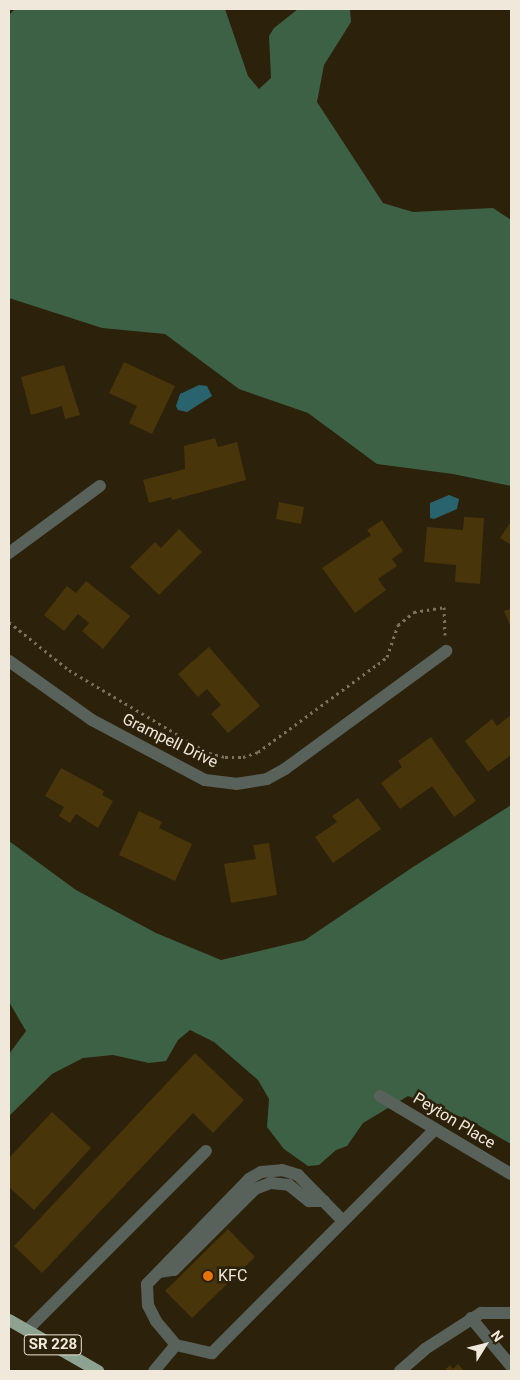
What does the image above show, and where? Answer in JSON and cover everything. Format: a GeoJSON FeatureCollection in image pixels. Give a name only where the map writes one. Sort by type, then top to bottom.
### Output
{"type":"FeatureCollection","features":[{"type":"Feature","properties":{"kind":"main road","name":"SR 228"},"geometry":{"type":"LineString","coordinates":[[9,1320],[98,1371]]}},
{"type":"Feature","properties":{"kind":"street"},"geometry":{"type":"LineString","coordinates":[[9,554],[100,486]]}},
{"type":"Feature","properties":{"kind":"street","name":"Grampell Drive"},"geometry":{"type":"LineString","coordinates":[[9,661],[92,720],[205,780],[236,784],[267,779],[285,770],[446,651]]}},
{"type":"Feature","properties":{"kind":"street","name":"Peyton Place"},"geometry":{"type":"LineString","coordinates":[[380,1096],[511,1174]]}},
{"type":"Feature","properties":{"kind":"street"},"geometry":{"type":"LineString","coordinates":[[343,1221],[298,1175],[282,1170],[261,1172],[248,1178],[147,1284],[148,1305],[156,1321],[176,1345],[212,1354],[435,1129]]}},
{"type":"Feature","properties":{"kind":"street"},"geometry":{"type":"LineString","coordinates":[[27,1330],[206,1151]]}},
{"type":"Feature","properties":{"kind":"street"},"geometry":{"type":"LineString","coordinates":[[400,1371],[425,1348],[476,1315],[511,1313]]}},
{"type":"Feature","properties":{"kind":"street"},"geometry":{"type":"LineString","coordinates":[[476,1315],[511,1366]]}},
{"type":"Feature","properties":{"kind":"street"},"geometry":{"type":"LineString","coordinates":[[154,1371],[176,1345]]}},
{"type":"Feature","properties":{"kind":"path"},"geometry":{"type":"LineString","coordinates":[[9,622],[69,670],[209,753],[225,757],[243,757],[258,752],[378,664],[386,656],[398,625],[414,612],[444,607],[446,651]]}},
{"type":"Feature","properties":{"kind":"green space"},"geometry":{"type":"Polygon","coordinates":[[[15,9],[225,9],[248,76],[259,89],[271,78],[269,36],[274,28],[298,9],[350,9],[351,22],[324,65],[317,102],[383,203],[413,212],[493,208],[511,220],[511,486],[453,474],[377,464],[308,413],[239,389],[165,334],[102,328],[9,298],[9,15],[15,9]]]}},
{"type":"Feature","properties":{"kind":"green space"},"geometry":{"type":"Polygon","coordinates":[[[511,805],[511,1144],[471,1121],[408,1096],[363,1123],[347,1146],[336,1150],[319,1165],[308,1166],[284,1149],[267,1127],[269,1099],[258,1080],[214,1042],[190,1030],[178,1040],[166,1061],[149,1063],[113,1055],[83,1058],[52,1074],[9,1116],[9,1054],[26,1031],[9,1002],[9,841],[76,890],[156,933],[221,960],[305,940],[413,867],[511,805]]]}},
{"type":"Feature","properties":{"kind":"water"},"geometry":{"type":"Polygon","coordinates":[[[199,385],[207,386],[212,396],[187,412],[178,410],[176,406],[180,394],[199,385]]]}},
{"type":"Feature","properties":{"kind":"water"},"geometry":{"type":"Polygon","coordinates":[[[449,495],[459,499],[457,509],[434,519],[430,518],[430,503],[449,495]]]}},
{"type":"Feature","properties":{"kind":"building"},"geometry":{"type":"Polygon","coordinates":[[[124,362],[175,386],[152,434],[129,423],[137,406],[109,393],[124,362]]]}},
{"type":"Feature","properties":{"kind":"building"},"geometry":{"type":"Polygon","coordinates":[[[64,365],[80,415],[65,419],[62,406],[31,415],[21,377],[64,365]]]}},
{"type":"Feature","properties":{"kind":"building"},"geometry":{"type":"Polygon","coordinates":[[[215,438],[218,447],[237,442],[246,480],[172,500],[171,497],[149,503],[143,480],[185,469],[184,446],[215,438]]]}},
{"type":"Feature","properties":{"kind":"building"},"geometry":{"type":"Polygon","coordinates":[[[279,502],[304,507],[301,524],[276,519],[279,502]]]}},
{"type":"Feature","properties":{"kind":"building"},"geometry":{"type":"Polygon","coordinates":[[[464,517],[484,518],[480,584],[455,582],[456,565],[424,562],[427,527],[463,530],[464,517]]]}},
{"type":"Feature","properties":{"kind":"building"},"geometry":{"type":"Polygon","coordinates":[[[382,520],[403,551],[392,559],[397,566],[378,579],[386,590],[355,613],[322,568],[371,535],[367,530],[382,520]]]}},
{"type":"Feature","properties":{"kind":"building"},"geometry":{"type":"Polygon","coordinates":[[[511,521],[511,545],[500,538],[511,521]]]}},
{"type":"Feature","properties":{"kind":"building"},"geometry":{"type":"Polygon","coordinates":[[[179,529],[202,552],[159,595],[130,567],[155,542],[161,548],[179,529]]]}},
{"type":"Feature","properties":{"kind":"building"},"geometry":{"type":"Polygon","coordinates":[[[86,581],[130,616],[103,649],[82,631],[89,623],[78,614],[64,631],[44,615],[67,586],[76,593],[86,581]]]}},
{"type":"Feature","properties":{"kind":"building"},"geometry":{"type":"Polygon","coordinates":[[[511,609],[511,628],[504,611],[511,609]]]}},
{"type":"Feature","properties":{"kind":"building"},"geometry":{"type":"Polygon","coordinates":[[[209,647],[260,706],[228,733],[211,714],[221,705],[207,689],[198,697],[178,674],[209,647]]]}},
{"type":"Feature","properties":{"kind":"building"},"geometry":{"type":"Polygon","coordinates":[[[511,715],[511,755],[488,772],[465,741],[492,719],[497,726],[511,715]]]}},
{"type":"Feature","properties":{"kind":"building"},"geometry":{"type":"Polygon","coordinates":[[[431,737],[476,801],[454,817],[432,786],[400,809],[381,783],[402,767],[398,761],[431,737]]]}},
{"type":"Feature","properties":{"kind":"building"},"geometry":{"type":"Polygon","coordinates":[[[61,768],[104,791],[102,795],[113,801],[98,828],[76,814],[70,823],[59,816],[64,807],[45,796],[61,768]]]}},
{"type":"Feature","properties":{"kind":"building"},"geometry":{"type":"Polygon","coordinates":[[[358,798],[381,829],[333,863],[315,837],[337,822],[332,816],[358,798]]]}},
{"type":"Feature","properties":{"kind":"building"},"geometry":{"type":"Polygon","coordinates":[[[139,811],[162,822],[159,828],[192,844],[175,881],[119,855],[139,811]]]}},
{"type":"Feature","properties":{"kind":"building"},"geometry":{"type":"Polygon","coordinates":[[[269,843],[277,895],[231,903],[224,864],[256,859],[253,845],[269,843]]]}},
{"type":"Feature","properties":{"kind":"building"},"geometry":{"type":"Polygon","coordinates":[[[195,1053],[244,1100],[213,1133],[193,1113],[42,1273],[14,1246],[195,1053]]]}},
{"type":"Feature","properties":{"kind":"building"},"geometry":{"type":"Polygon","coordinates":[[[52,1112],[91,1148],[34,1210],[9,1187],[9,1158],[52,1112]]]}},
{"type":"Feature","properties":{"kind":"building"},"geometry":{"type":"Polygon","coordinates":[[[228,1229],[255,1257],[192,1318],[165,1291],[228,1229]]]}},
{"type":"Feature","properties":{"kind":"building"},"geometry":{"type":"Polygon","coordinates":[[[458,1364],[464,1371],[445,1370],[450,1365],[453,1369],[458,1364]]]}},
{"type":"Feature","properties":{"kind":"place","name":"KFC"},"geometry":{"type":"Point","coordinates":[208,1276]}}]}
